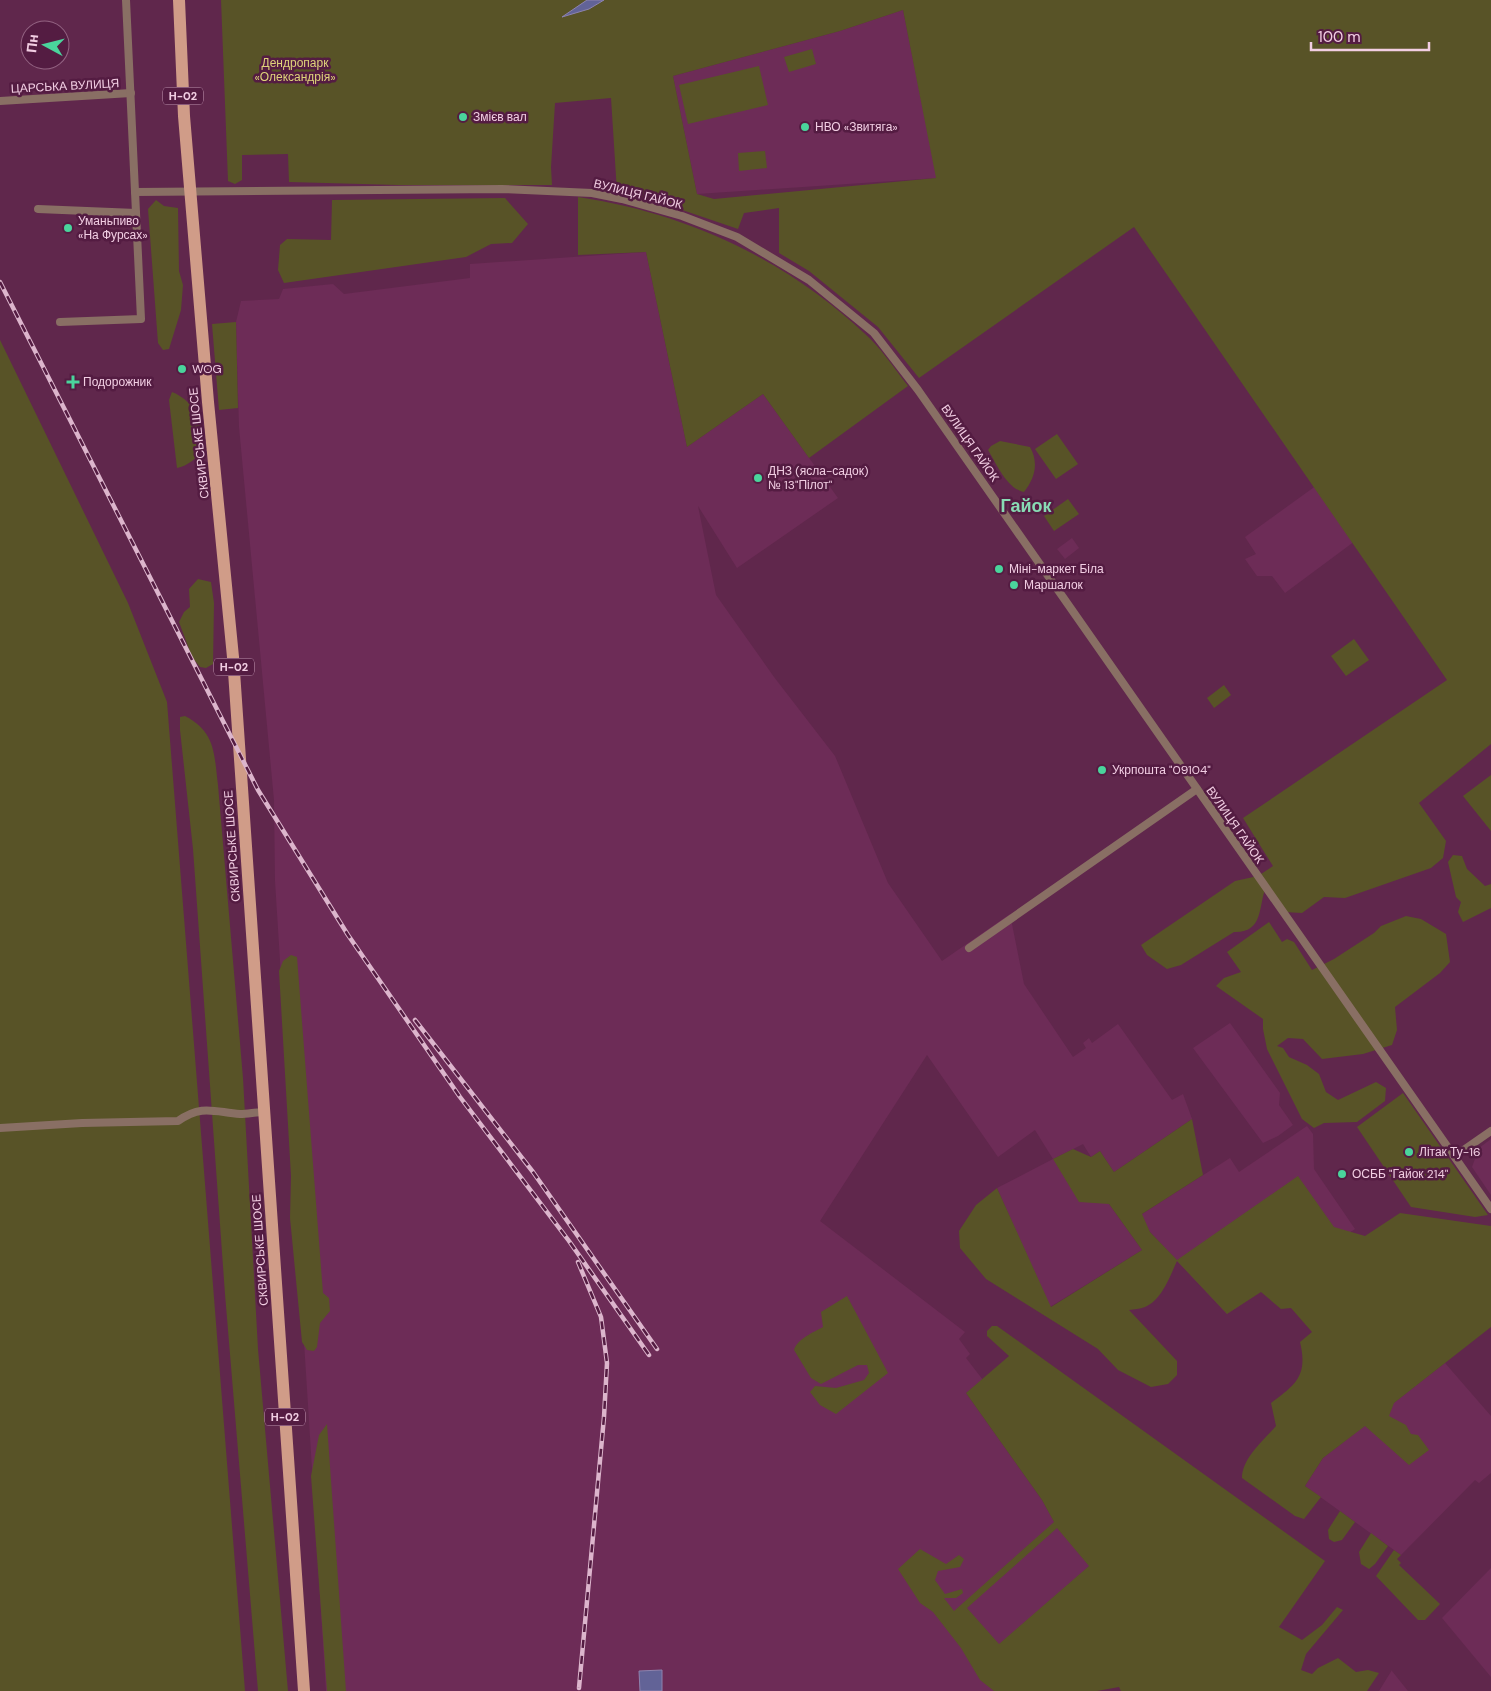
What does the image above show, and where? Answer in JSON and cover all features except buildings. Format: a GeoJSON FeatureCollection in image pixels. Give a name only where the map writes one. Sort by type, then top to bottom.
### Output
{"type":"FeatureCollection","features":[{"type":"Feature","properties":{"kind":"main road","name":"СКВИРСЬКЕ ШОСЕ"},"geometry":{"type":"LineString","coordinates":[[179,0],[184,116],[190,191],[233,657],[304,1691]]}},
{"type":"Feature","properties":{"kind":"street"},"geometry":{"type":"LineString","coordinates":[[60,322],[141,319],[126,0]]}},
{"type":"Feature","properties":{"kind":"street","name":"ЦАРСЬКА ВУЛИЦЯ"},"geometry":{"type":"LineString","coordinates":[[0,101],[131,93]]}},
{"type":"Feature","properties":{"kind":"street","name":"ВУЛИЦЯ ГАЙОК"},"geometry":{"type":"LineString","coordinates":[[135,192],[502,189],[592,193],[654,207],[737,237],[809,280],[874,333],[918,390],[1491,1209]]}},
{"type":"Feature","properties":{"kind":"street"},"geometry":{"type":"LineString","coordinates":[[38,210],[136,213]]}},
{"type":"Feature","properties":{"kind":"street"},"geometry":{"type":"LineString","coordinates":[[969,948],[1197,789]]}},
{"type":"Feature","properties":{"kind":"street"},"geometry":{"type":"LineString","coordinates":[[0,1128],[82,1123],[178,1121],[188,1114],[213,1108],[243,1114],[264,1112]]}},
{"type":"Feature","properties":{"kind":"street"},"geometry":{"type":"LineString","coordinates":[[1454,1156],[1491,1131]]}},
{"type":"Feature","properties":{"kind":"shaded area","name":"НВО «Звитяга»"},"geometry":{"type":"Polygon","coordinates":[[[903,10],[937,178],[697,194],[673,76],[840,31],[903,10]]]}},
{"type":"Feature","properties":{"kind":"shaded area"},"geometry":{"type":"Polygon","coordinates":[[[646,252],[687,447],[763,394],[838,498],[737,568],[698,506],[716,595],[774,677],[835,756],[888,883],[942,961],[1010,914],[1024,984],[1073,1057],[1086,1048],[1083,1043],[1089,1038],[1092,1043],[1118,1024],[1172,1100],[1183,1094],[1192,1119],[1114,1172],[1100,1151],[1091,1157],[1083,1144],[1053,1159],[1035,1130],[998,1157],[927,1055],[820,1221],[965,1332],[959,1339],[970,1354],[966,1358],[983,1380],[966,1393],[1042,1500],[1057,1527],[1090,1566],[1000,1644],[1038,1691],[326,1691],[275,881],[274,800],[239,427],[236,322],[241,301],[279,299],[283,289],[333,284],[344,294],[470,278],[470,264],[646,252]]]}},
{"type":"Feature","properties":{"kind":"shaded area"},"geometry":{"type":"Polygon","coordinates":[[[1342,467],[1355,541],[1285,593],[1272,576],[1257,576],[1245,559],[1256,554],[1245,537],[1342,467]]]}},
{"type":"Feature","properties":{"kind":"shaded area"},"geometry":{"type":"Polygon","coordinates":[[[1072,538],[1079,548],[1065,559],[1057,549],[1072,538]]]}},
{"type":"Feature","properties":{"kind":"shaded area"},"geometry":{"type":"Polygon","coordinates":[[[1230,1023],[1280,1093],[1279,1105],[1293,1125],[1278,1136],[1263,1143],[1193,1048],[1230,1023]]]}},
{"type":"Feature","properties":{"kind":"shaded area"},"geometry":{"type":"Polygon","coordinates":[[[1307,1126],[1313,1134],[1314,1169],[1355,1229],[1227,1314],[1150,1232],[1139,1216],[1230,1158],[1239,1172],[1307,1126]]]}},
{"type":"Feature","properties":{"kind":"shaded area"},"geometry":{"type":"Polygon","coordinates":[[[1491,1139],[1491,1195],[1472,1167],[1479,1148],[1491,1139]]]}},
{"type":"Feature","properties":{"kind":"shaded area"},"geometry":{"type":"Polygon","coordinates":[[[1053,1159],[1109,1204],[1142,1250],[1050,1307],[997,1188],[1053,1159]]]}},
{"type":"Feature","properties":{"kind":"shaded area"},"geometry":{"type":"Polygon","coordinates":[[[1445,1363],[1491,1416],[1491,1473],[1479,1483],[1475,1480],[1401,1555],[1305,1486],[1323,1458],[1445,1363]]]}},
{"type":"Feature","properties":{"kind":"shaded area"},"geometry":{"type":"Polygon","coordinates":[[[1491,1568],[1491,1677],[1442,1618],[1491,1568]]]}},
{"type":"Feature","properties":{"kind":"shaded area"},"geometry":{"type":"Polygon","coordinates":[[[1392,1671],[1408,1691],[1379,1691],[1392,1671]]]}},
{"type":"Feature","properties":{"kind":"green space","name":"Дендропарк «Олександрія»"},"geometry":{"type":"Polygon","coordinates":[[[221,0],[1491,0],[1491,744],[1419,803],[1446,841],[1443,858],[1431,868],[1345,898],[1324,897],[1302,913],[1284,912],[1266,887],[1258,917],[1251,928],[1234,932],[1181,965],[1167,969],[1147,955],[1141,945],[1235,881],[1258,876],[1273,866],[1243,818],[1447,680],[1134,227],[919,378],[878,327],[809,271],[779,253],[779,208],[744,213],[738,229],[647,198],[617,192],[611,98],[555,103],[551,167],[552,185],[398,185],[289,182],[288,154],[242,155],[242,180],[235,184],[228,181],[221,0]],[[903,10],[840,31],[673,76],[697,194],[714,199],[936,178],[903,10]]]}},
{"type":"Feature","properties":{"kind":"green space"},"geometry":{"type":"Polygon","coordinates":[[[812,49],[816,64],[789,72],[784,57],[812,49]]]}},
{"type":"Feature","properties":{"kind":"green space"},"geometry":{"type":"Polygon","coordinates":[[[759,66],[768,105],[688,124],[679,85],[759,66]]]}},
{"type":"Feature","properties":{"kind":"green space"},"geometry":{"type":"Polygon","coordinates":[[[765,151],[767,168],[739,171],[738,153],[765,151]]]}},
{"type":"Feature","properties":{"kind":"green space"},"geometry":{"type":"Polygon","coordinates":[[[578,197],[618,204],[695,228],[732,243],[767,262],[801,283],[864,333],[882,352],[908,386],[809,458],[763,394],[687,447],[646,252],[578,255],[578,197]]]}},
{"type":"Feature","properties":{"kind":"green space"},"geometry":{"type":"Polygon","coordinates":[[[505,198],[528,224],[512,243],[491,244],[466,257],[284,283],[278,270],[280,245],[287,239],[331,240],[332,200],[505,198]]]}},
{"type":"Feature","properties":{"kind":"green space"},"geometry":{"type":"Polygon","coordinates":[[[156,200],[164,206],[178,208],[179,271],[183,285],[181,310],[169,349],[163,350],[158,343],[148,209],[156,200]]]}},
{"type":"Feature","properties":{"kind":"green space"},"geometry":{"type":"Polygon","coordinates":[[[236,322],[238,408],[219,410],[212,324],[236,322]]]}},
{"type":"Feature","properties":{"kind":"green space"},"geometry":{"type":"Polygon","coordinates":[[[0,340],[128,603],[167,702],[245,1691],[0,1691],[0,340]]]}},
{"type":"Feature","properties":{"kind":"green space"},"geometry":{"type":"Polygon","coordinates":[[[172,392],[183,398],[192,408],[199,419],[202,431],[202,443],[198,454],[190,462],[177,468],[169,400],[172,392]]]}},
{"type":"Feature","properties":{"kind":"green space"},"geometry":{"type":"Polygon","coordinates":[[[1057,434],[1078,464],[1056,479],[1035,449],[1057,434]]]}},
{"type":"Feature","properties":{"kind":"green space"},"geometry":{"type":"Polygon","coordinates":[[[1000,441],[1030,447],[1033,453],[1035,465],[1033,476],[1024,492],[1018,490],[1007,481],[988,450],[1000,441]]]}},
{"type":"Feature","properties":{"kind":"green space"},"geometry":{"type":"Polygon","coordinates":[[[1068,499],[1079,514],[1054,531],[1044,516],[1068,499]]]}},
{"type":"Feature","properties":{"kind":"green space"},"geometry":{"type":"Polygon","coordinates":[[[198,579],[211,582],[214,603],[213,664],[206,668],[200,667],[192,657],[179,622],[184,612],[190,607],[189,589],[198,579]]]}},
{"type":"Feature","properties":{"kind":"green space"},"geometry":{"type":"Polygon","coordinates":[[[1354,639],[1369,660],[1346,676],[1331,656],[1354,639]]]}},
{"type":"Feature","properties":{"kind":"green space"},"geometry":{"type":"Polygon","coordinates":[[[1224,685],[1231,695],[1214,708],[1207,698],[1224,685]]]}},
{"type":"Feature","properties":{"kind":"green space"},"geometry":{"type":"Polygon","coordinates":[[[185,716],[203,729],[212,745],[218,785],[243,1078],[258,1349],[288,1691],[258,1691],[225,1294],[193,849],[180,730],[180,717],[185,716]]]}},
{"type":"Feature","properties":{"kind":"green space"},"geometry":{"type":"Polygon","coordinates":[[[1491,775],[1491,831],[1463,796],[1491,775]]]}},
{"type":"Feature","properties":{"kind":"green space"},"geometry":{"type":"Polygon","coordinates":[[[1453,855],[1462,856],[1467,869],[1485,886],[1491,884],[1491,908],[1463,922],[1458,912],[1461,902],[1456,897],[1448,862],[1453,855]]]}},
{"type":"Feature","properties":{"kind":"green space"},"geometry":{"type":"Polygon","coordinates":[[[1406,916],[1421,919],[1446,934],[1450,962],[1440,973],[1395,1007],[1397,1030],[1392,1045],[1363,1054],[1322,1059],[1303,1039],[1288,1038],[1277,1046],[1283,1048],[1289,1057],[1307,1065],[1319,1074],[1326,1092],[1338,1100],[1376,1082],[1386,1088],[1385,1101],[1357,1122],[1324,1123],[1314,1128],[1302,1119],[1267,1049],[1263,1019],[1216,986],[1224,978],[1241,972],[1227,952],[1269,922],[1282,942],[1287,939],[1294,942],[1312,970],[1334,959],[1374,933],[1381,926],[1406,916]]]}},
{"type":"Feature","properties":{"kind":"green space"},"geometry":{"type":"Polygon","coordinates":[[[291,955],[297,957],[323,1293],[329,1298],[330,1311],[320,1323],[317,1347],[314,1351],[307,1350],[302,1342],[290,1218],[291,1176],[279,971],[283,961],[291,955]]]}},
{"type":"Feature","properties":{"kind":"green space"},"geometry":{"type":"Polygon","coordinates":[[[1403,1093],[1488,1215],[1475,1217],[1411,1207],[1357,1127],[1403,1093]]]}},
{"type":"Feature","properties":{"kind":"green space"},"geometry":{"type":"Polygon","coordinates":[[[1192,1119],[1203,1175],[1142,1214],[1150,1232],[1177,1260],[1298,1176],[1334,1227],[1365,1236],[1400,1213],[1491,1226],[1491,1327],[1394,1403],[1389,1416],[1406,1425],[1411,1434],[1418,1435],[1429,1450],[1409,1465],[1365,1426],[1323,1458],[1305,1486],[1321,1497],[1304,1519],[1295,1516],[1242,1478],[1250,1456],[1276,1426],[1271,1403],[1293,1384],[1301,1371],[1302,1354],[1300,1342],[1312,1332],[1291,1308],[1281,1309],[1261,1292],[1227,1314],[1177,1261],[1165,1287],[1156,1299],[1145,1307],[1129,1310],[1177,1361],[1177,1375],[1168,1384],[1151,1387],[1118,1370],[1098,1349],[986,1279],[960,1248],[959,1231],[976,1205],[997,1188],[1051,1307],[1142,1250],[1109,1204],[1079,1202],[1053,1159],[1073,1149],[1091,1157],[1100,1151],[1114,1172],[1192,1119]]]}},
{"type":"Feature","properties":{"kind":"green space"},"geometry":{"type":"Polygon","coordinates":[[[847,1296],[888,1373],[836,1414],[820,1405],[810,1392],[815,1386],[836,1388],[864,1380],[869,1373],[867,1365],[858,1365],[821,1384],[811,1378],[794,1350],[802,1339],[823,1327],[821,1312],[847,1296]]]}},
{"type":"Feature","properties":{"kind":"green space"},"geometry":{"type":"Polygon","coordinates":[[[992,1326],[997,1326],[1325,1561],[1279,1627],[1302,1640],[1322,1625],[1337,1607],[1343,1610],[1306,1654],[1301,1670],[1312,1674],[1318,1668],[1338,1658],[1356,1672],[1368,1670],[1379,1673],[1367,1691],[1121,1691],[1119,1687],[1097,1691],[994,1691],[980,1680],[961,1648],[933,1612],[920,1603],[898,1569],[920,1549],[946,1564],[959,1555],[964,1559],[960,1567],[938,1571],[935,1580],[945,1594],[962,1589],[963,1593],[956,1598],[944,1598],[954,1611],[1054,1522],[1042,1500],[966,1393],[1009,1356],[987,1336],[987,1331],[992,1326]],[[1057,1528],[967,1608],[999,1644],[1089,1566],[1057,1528]]]}},
{"type":"Feature","properties":{"kind":"green space"},"geometry":{"type":"Polygon","coordinates":[[[327,1424],[346,1691],[327,1691],[311,1476],[319,1435],[327,1424]]]}},
{"type":"Feature","properties":{"kind":"green space"},"geometry":{"type":"Polygon","coordinates":[[[1340,1511],[1355,1522],[1342,1540],[1334,1542],[1329,1539],[1328,1530],[1340,1511]]]}},
{"type":"Feature","properties":{"kind":"green space"},"geometry":{"type":"Polygon","coordinates":[[[1371,1533],[1388,1546],[1369,1569],[1361,1564],[1359,1552],[1371,1533]]]}},
{"type":"Feature","properties":{"kind":"green space"},"geometry":{"type":"Polygon","coordinates":[[[1394,1550],[1401,1555],[1397,1559],[1401,1563],[1399,1565],[1440,1604],[1425,1620],[1418,1620],[1376,1576],[1394,1550]]]}},
{"type":"Feature","properties":{"kind":"water"},"geometry":{"type":"Polygon","coordinates":[[[587,0],[604,0],[589,9],[562,17],[587,0]]]}},
{"type":"Feature","properties":{"kind":"water"},"geometry":{"type":"Polygon","coordinates":[[[662,1670],[662,1691],[640,1691],[639,1671],[662,1670]]]}},
{"type":"Feature","properties":{"kind":"railway"},"geometry":{"type":"LineString","coordinates":[[0,282],[258,790],[348,935],[460,1097],[569,1241],[649,1355]]}},
{"type":"Feature","properties":{"kind":"railway"},"geometry":{"type":"LineString","coordinates":[[415,1020],[533,1172],[657,1349]]}},
{"type":"Feature","properties":{"kind":"railway"},"geometry":{"type":"LineString","coordinates":[[578,1262],[601,1317],[607,1363],[604,1417],[579,1688]]}},
{"type":"Feature","properties":{"kind":"place","name":"Змієв вал"},"geometry":{"type":"Point","coordinates":[463,117]}},
{"type":"Feature","properties":{"kind":"place","name":"НВО «Звитяга»"},"geometry":{"type":"Point","coordinates":[805,127]}},
{"type":"Feature","properties":{"kind":"place","name":"Уманьпиво «На Фурсах»"},"geometry":{"type":"Point","coordinates":[68,228]}},
{"type":"Feature","properties":{"kind":"place","name":"WOG"},"geometry":{"type":"Point","coordinates":[182,369]}},
{"type":"Feature","properties":{"kind":"place","name":"Подорожник"},"geometry":{"type":"Point","coordinates":[73,382]}},
{"type":"Feature","properties":{"kind":"place","name":"ДНЗ (ясла-садок) № 13\"Пілот\""},"geometry":{"type":"Point","coordinates":[758,478]}},
{"type":"Feature","properties":{"kind":"place","name":"Міні-маркет Біла"},"geometry":{"type":"Point","coordinates":[999,569]}},
{"type":"Feature","properties":{"kind":"place","name":"Маршалок"},"geometry":{"type":"Point","coordinates":[1014,585]}},
{"type":"Feature","properties":{"kind":"place","name":"Укрпошта \"09104\""},"geometry":{"type":"Point","coordinates":[1102,770]}},
{"type":"Feature","properties":{"kind":"place","name":"Літак Ту-16"},"geometry":{"type":"Point","coordinates":[1409,1152]}},
{"type":"Feature","properties":{"kind":"place","name":"ОСББ \"Гайок 214\""},"geometry":{"type":"Point","coordinates":[1342,1174]}},
{"type":"Feature","properties":{"kind":"district","name":"Гайок"},"geometry":{"type":"Point","coordinates":[1026,506]}}]}
